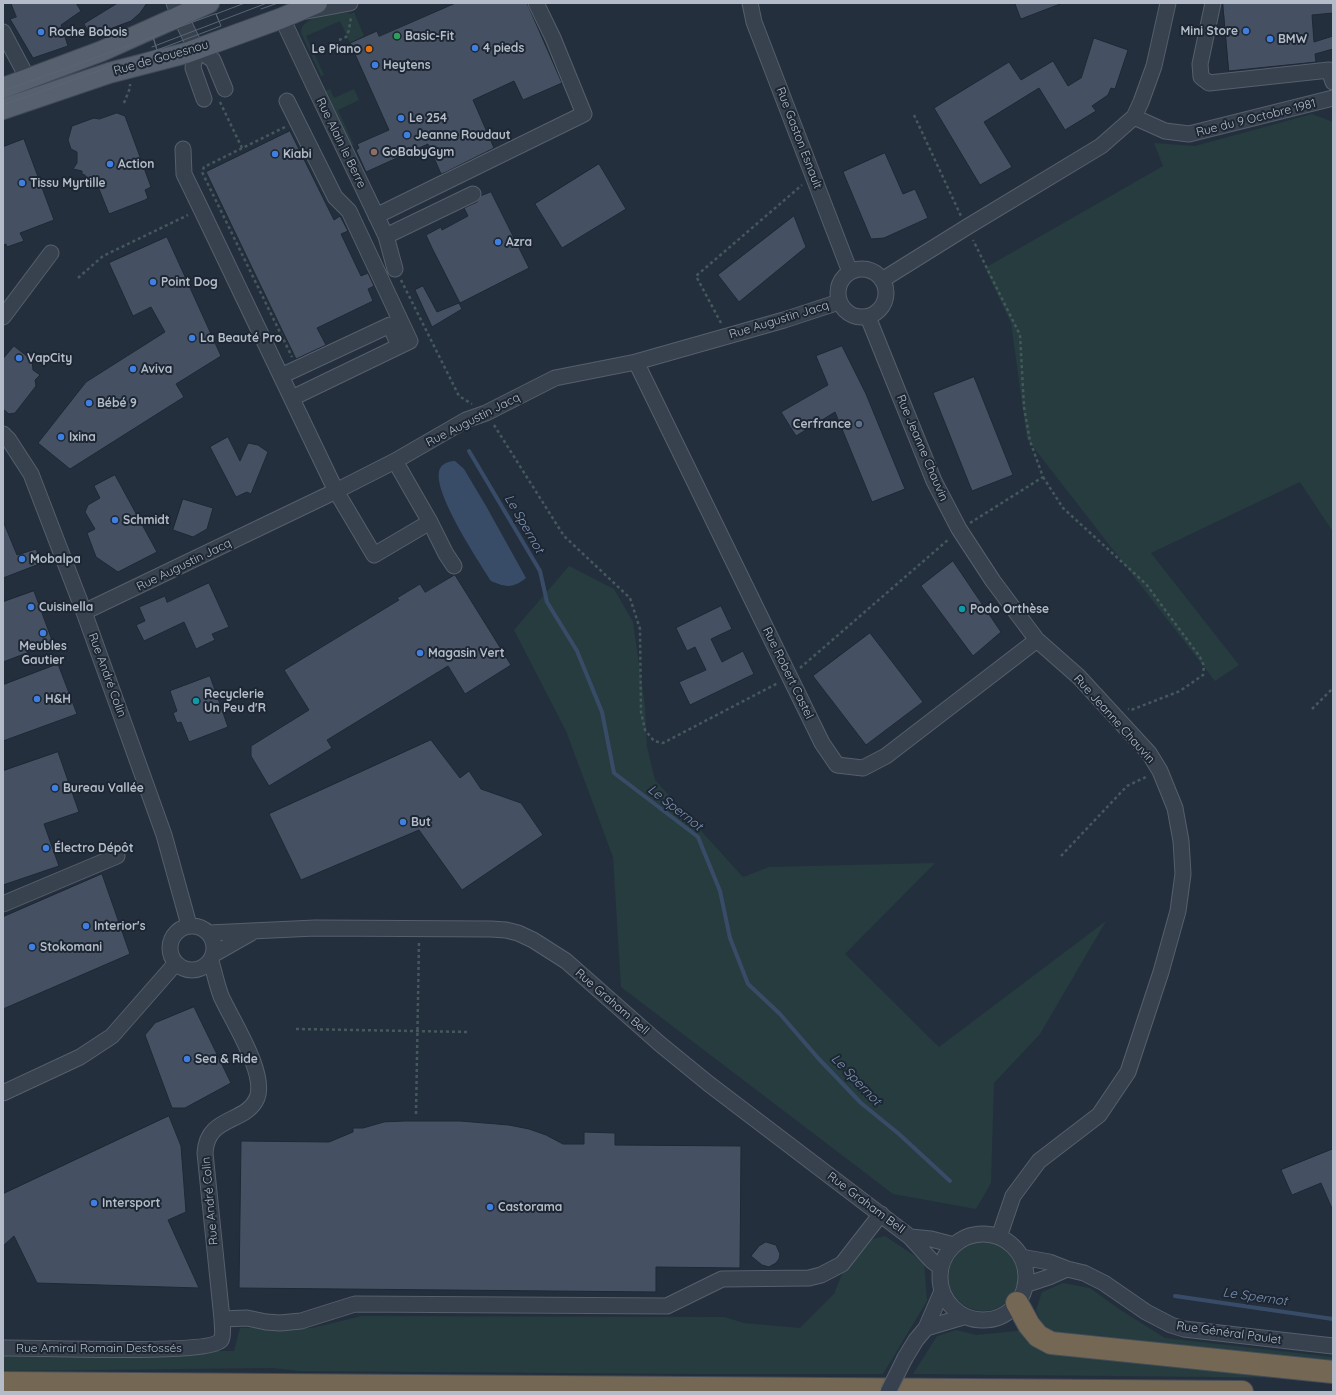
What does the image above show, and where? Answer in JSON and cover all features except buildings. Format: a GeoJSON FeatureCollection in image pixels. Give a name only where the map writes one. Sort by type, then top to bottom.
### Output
{"type":"FeatureCollection","features":[{"type":"Feature","properties":{"kind":"highway"},"geometry":{"type":"LineString","coordinates":[[1021,1294],[1029,1325],[1038,1336],[1051,1343],[1333,1372]]}},
{"type":"Feature","properties":{"kind":"highway"},"geometry":{"type":"LineString","coordinates":[[3,1384],[1242,1392]]}},
{"type":"Feature","properties":{"kind":"main road","name":"Rue de Gouesnou"},"geometry":{"type":"LineString","coordinates":[[3,88],[102,51],[154,28],[177,9],[209,3]]}},
{"type":"Feature","properties":{"kind":"main road","name":"Rue de Gouesnou"},"geometry":{"type":"LineString","coordinates":[[3,109],[109,73],[186,53],[316,3]]}},
{"type":"Feature","properties":{"kind":"street"},"geometry":{"type":"LineString","coordinates":[[376,216],[584,114],[553,38],[536,3]]}},
{"type":"Feature","properties":{"kind":"street","name":"Rue Gaston Esnault"},"geometry":{"type":"LineString","coordinates":[[750,3],[754,22],[850,272]]}},
{"type":"Feature","properties":{"kind":"street"},"geometry":{"type":"LineString","coordinates":[[882,280],[1101,146],[1134,117],[1154,66],[1168,3]]}},
{"type":"Feature","properties":{"kind":"street"},"geometry":{"type":"LineString","coordinates":[[1213,3],[1200,64],[1201,77],[1209,83],[1329,70],[1333,82]]}},
{"type":"Feature","properties":{"kind":"street"},"geometry":{"type":"LineString","coordinates":[[177,9],[196,48],[213,60],[216,96]]}},
{"type":"Feature","properties":{"kind":"street"},"geometry":{"type":"LineString","coordinates":[[288,15],[351,9]]}},
{"type":"Feature","properties":{"kind":"street","name":"Rue Alain le Berre"},"geometry":{"type":"LineString","coordinates":[[288,15],[386,236],[395,269]]}},
{"type":"Feature","properties":{"kind":"street"},"geometry":{"type":"LineString","coordinates":[[3,32],[28,79]]}},
{"type":"Feature","properties":{"kind":"street"},"geometry":{"type":"LineString","coordinates":[[196,48],[193,68],[216,96]]}},
{"type":"Feature","properties":{"kind":"street","name":"Rue du 9 Octobre 1981"},"geometry":{"type":"LineString","coordinates":[[1134,117],[1165,132],[1189,134],[1333,98]]}},
{"type":"Feature","properties":{"kind":"street"},"geometry":{"type":"LineString","coordinates":[[287,101],[335,197],[349,211],[410,341],[292,398]]}},
{"type":"Feature","properties":{"kind":"street"},"geometry":{"type":"LineString","coordinates":[[183,149],[184,174],[336,491],[374,555],[430,522]]}},
{"type":"Feature","properties":{"kind":"street"},"geometry":{"type":"LineString","coordinates":[[386,236],[473,194]]}},
{"type":"Feature","properties":{"kind":"street"},"geometry":{"type":"LineString","coordinates":[[3,317],[51,253]]}},
{"type":"Feature","properties":{"kind":"street"},"geometry":{"type":"LineString","coordinates":[[859,269],[868,270],[876,274],[882,280],[886,291],[885,302],[878,312],[868,317],[859,318],[850,315],[843,310],[838,302],[837,293],[843,277],[850,272],[859,269]]}},
{"type":"Feature","properties":{"kind":"street","name":"Rue Augustin Jacq"},"geometry":{"type":"LineString","coordinates":[[84,612],[336,491],[395,461],[466,420],[486,413],[555,378],[636,362],[784,320],[838,302]]}},
{"type":"Feature","properties":{"kind":"street","name":"Rue Jeanne Chauvin"},"geometry":{"type":"LineString","coordinates":[[868,317],[934,481],[959,529],[993,581],[1037,640],[1079,677],[1149,753],[1160,771],[1175,808],[1181,841],[1183,874],[1178,910],[1161,972],[1128,1072],[1099,1115],[1039,1161],[1014,1196],[999,1237]]}},
{"type":"Feature","properties":{"kind":"street"},"geometry":{"type":"LineString","coordinates":[[281,376],[390,325],[399,346]]}},
{"type":"Feature","properties":{"kind":"street","name":"Rue Robert Castel"},"geometry":{"type":"LineString","coordinates":[[636,362],[822,743],[837,765],[863,768],[886,756],[1037,640]]}},
{"type":"Feature","properties":{"kind":"street","name":"Rue André Colin"},"geometry":{"type":"LineString","coordinates":[[3,434],[9,440],[31,474],[84,612],[164,835],[188,925]]}},
{"type":"Feature","properties":{"kind":"street"},"geometry":{"type":"LineString","coordinates":[[395,461],[454,566]]}},
{"type":"Feature","properties":{"kind":"street"},"geometry":{"type":"LineString","coordinates":[[3,904],[117,856]]}},
{"type":"Feature","properties":{"kind":"street"},"geometry":{"type":"LineString","coordinates":[[196,925],[209,932],[215,946],[212,957],[202,968],[189,970],[182,968],[176,963],[170,951],[170,944],[172,937],[182,927],[196,925]]}},
{"type":"Feature","properties":{"kind":"street","name":"Rue Graham Bell"},"geometry":{"type":"LineString","coordinates":[[209,932],[315,928],[420,928],[506,930],[523,935],[566,961],[660,1044],[709,1084],[910,1237],[932,1261],[940,1267]]}},
{"type":"Feature","properties":{"kind":"street","name":"Rue Graham Bell"},"geometry":{"type":"LineString","coordinates":[[212,957],[256,930]]}},
{"type":"Feature","properties":{"kind":"street","name":"Rue André Colin"},"geometry":{"type":"LineString","coordinates":[[212,957],[221,995],[253,1062],[257,1077],[258,1090],[258,1097],[250,1107],[239,1115],[221,1124],[215,1129],[206,1142],[205,1153],[222,1319]]}},
{"type":"Feature","properties":{"kind":"street"},"geometry":{"type":"LineString","coordinates":[[3,1094],[80,1057],[112,1036],[176,963]]}},
{"type":"Feature","properties":{"kind":"street","name":"Rue André Colin"},"geometry":{"type":"LineString","coordinates":[[196,970],[221,995]]}},
{"type":"Feature","properties":{"kind":"street"},"geometry":{"type":"LineString","coordinates":[[222,1319],[247,1318],[280,1323],[302,1320],[355,1304],[667,1306],[722,1279],[809,1278],[822,1275],[842,1264],[881,1214]]}},
{"type":"Feature","properties":{"kind":"street"},"geometry":{"type":"LineString","coordinates":[[926,1328],[963,1317],[991,1320],[1010,1311],[1021,1294],[1026,1271],[1021,1257],[1014,1246],[999,1237],[990,1234],[977,1234],[964,1238],[954,1245],[945,1255],[940,1267],[939,1279],[942,1291],[946,1300],[963,1317]]}},
{"type":"Feature","properties":{"kind":"street","name":"Rue Graham Bell"},"geometry":{"type":"LineString","coordinates":[[910,1237],[931,1239],[954,1245]]}},
{"type":"Feature","properties":{"kind":"street","name":"Rue Général Paulet"},"geometry":{"type":"LineString","coordinates":[[1021,1257],[1049,1262],[1084,1273],[1146,1312],[1171,1325],[1184,1329],[1333,1346]]}},
{"type":"Feature","properties":{"kind":"street"},"geometry":{"type":"LineString","coordinates":[[1021,1294],[1049,1277],[1068,1269]]}},
{"type":"Feature","properties":{"kind":"street"},"geometry":{"type":"LineString","coordinates":[[888,1392],[916,1340],[926,1328],[942,1291]]}},
{"type":"Feature","properties":{"kind":"street","name":"Rue Amiral Romain Desfossés"},"geometry":{"type":"LineString","coordinates":[[3,1348],[133,1350],[197,1347],[221,1340],[222,1319]]}},
{"type":"Feature","properties":{"kind":"path"},"geometry":{"type":"LineString","coordinates":[[339,40],[346,37],[349,30],[351,9]]}},
{"type":"Feature","properties":{"kind":"path"},"geometry":{"type":"LineString","coordinates":[[124,103],[130,88],[130,79]]}},
{"type":"Feature","properties":{"kind":"path"},"geometry":{"type":"LineString","coordinates":[[216,96],[242,148]]}},
{"type":"Feature","properties":{"kind":"path"},"geometry":{"type":"LineString","coordinates":[[914,116],[1020,335],[1024,407],[1030,441],[1043,477],[1062,508],[1146,584],[1200,657],[1204,666],[1203,675],[1180,691],[1131,710],[1110,709]]}},
{"type":"Feature","properties":{"kind":"path"},"geometry":{"type":"LineString","coordinates":[[297,368],[202,172],[204,167],[242,148],[288,126],[293,128],[299,125]]}},
{"type":"Feature","properties":{"kind":"path"},"geometry":{"type":"LineString","coordinates":[[721,323],[696,276],[814,175]]}},
{"type":"Feature","properties":{"kind":"path"},"geometry":{"type":"LineString","coordinates":[[78,278],[103,256],[184,216]]}},
{"type":"Feature","properties":{"kind":"path"},"geometry":{"type":"LineString","coordinates":[[395,269],[459,396],[486,413],[564,536],[630,598],[640,629],[641,712],[645,730],[654,741],[663,743],[789,676],[959,529],[1043,477]]}},
{"type":"Feature","properties":{"kind":"path"},"geometry":{"type":"LineString","coordinates":[[1312,709],[1333,688]]}},
{"type":"Feature","properties":{"kind":"path"},"geometry":{"type":"LineString","coordinates":[[1061,856],[1126,786],[1160,771]]}},
{"type":"Feature","properties":{"kind":"path"},"geometry":{"type":"LineString","coordinates":[[416,1114],[420,928]]}},
{"type":"Feature","properties":{"kind":"path"},"geometry":{"type":"LineString","coordinates":[[296,1029],[470,1032]]}},
{"type":"Feature","properties":{"kind":"green space"},"geometry":{"type":"Polygon","coordinates":[[[354,12],[364,36],[350,43],[340,21],[306,36],[324,75],[321,76],[301,33],[302,27],[306,22],[320,16],[351,14],[354,12]]]}},
{"type":"Feature","properties":{"kind":"green space"},"geometry":{"type":"Polygon","coordinates":[[[330,89],[334,98],[354,89],[359,100],[338,110],[354,145],[351,146],[325,91],[330,89]]]}},
{"type":"Feature","properties":{"kind":"green space"},"geometry":{"type":"Polygon","coordinates":[[[1312,114],[1333,122],[1333,532],[1300,482],[1151,553],[1239,665],[1215,681],[1027,439],[1011,323],[985,268],[1163,166],[1154,143],[1195,146],[1312,114]]]}},
{"type":"Feature","properties":{"kind":"green space"},"geometry":{"type":"Polygon","coordinates":[[[569,566],[614,589],[633,622],[645,706],[647,747],[655,780],[743,877],[769,867],[935,863],[845,954],[939,1047],[1106,921],[1040,1034],[994,1083],[991,1183],[976,1209],[893,1194],[621,987],[613,857],[566,731],[514,630],[569,566]]]}},
{"type":"Feature","properties":{"kind":"green space"},"geometry":{"type":"Polygon","coordinates":[[[885,1236],[924,1262],[927,1301],[883,1374],[300,1371],[272,1368],[3,1371],[3,1350],[234,1351],[240,1328],[312,1328],[362,1316],[724,1317],[744,1323],[800,1328],[834,1294],[842,1274],[869,1240],[885,1236]]]}},
{"type":"Feature","properties":{"kind":"green space"},"geometry":{"type":"Polygon","coordinates":[[[983,1241],[996,1244],[1008,1251],[1015,1263],[1018,1276],[1015,1289],[1008,1301],[996,1308],[983,1311],[970,1308],[958,1301],[951,1289],[948,1276],[951,1263],[958,1251],[970,1244],[983,1241]]]}},
{"type":"Feature","properties":{"kind":"green space"},"geometry":{"type":"Polygon","coordinates":[[[1063,1283],[1090,1288],[1119,1309],[1165,1338],[1333,1357],[1333,1362],[1093,1335],[1058,1337],[1046,1333],[1036,1310],[1042,1292],[1063,1283]]]}},
{"type":"Feature","properties":{"kind":"green space"},"geometry":{"type":"Polygon","coordinates":[[[956,1330],[976,1335],[1026,1330],[1312,1378],[913,1374],[937,1336],[956,1330]]]}},
{"type":"Feature","properties":{"kind":"water"},"geometry":{"type":"Polygon","coordinates":[[[455,461],[464,469],[526,578],[517,584],[506,586],[491,581],[457,524],[441,490],[439,476],[442,466],[447,462],[455,461]]]}},
{"type":"Feature","properties":{"kind":"waterway","name":"Le Spernot"},"geometry":{"type":"LineString","coordinates":[[469,451],[540,571],[547,602],[577,651],[602,712],[614,773],[698,837],[720,891],[730,938],[748,984],[780,1014],[818,1058],[861,1103],[899,1134],[950,1181]]}},
{"type":"Feature","properties":{"kind":"waterway","name":"Le Spernot"},"geometry":{"type":"LineString","coordinates":[[1175,1296],[1333,1319]]}},
{"type":"Feature","properties":{"kind":"tram line"},"geometry":{"type":"LineString","coordinates":[[218,19],[216,14],[245,3]]}},
{"type":"Feature","properties":{"kind":"tram line"},"geometry":{"type":"LineString","coordinates":[[152,47],[267,3]]}},
{"type":"Feature","properties":{"kind":"tram line"},"geometry":{"type":"LineString","coordinates":[[261,9],[278,3]]}},
{"type":"Feature","properties":{"kind":"tram line"},"geometry":{"type":"LineString","coordinates":[[216,14],[221,26],[157,50],[153,37],[216,14]]}},
{"type":"Feature","properties":{"kind":"tram line"},"geometry":{"type":"LineString","coordinates":[[3,91],[153,37],[157,50],[3,105]]}},
{"type":"Feature","properties":{"kind":"place","name":"Mini Store"},"geometry":{"type":"Point","coordinates":[1246,31]}},
{"type":"Feature","properties":{"kind":"place","name":"Roche Bobois"},"geometry":{"type":"Point","coordinates":[41,32]}},
{"type":"Feature","properties":{"kind":"place","name":"Basic-Fit"},"geometry":{"type":"Point","coordinates":[397,36]}},
{"type":"Feature","properties":{"kind":"place","name":"BMW"},"geometry":{"type":"Point","coordinates":[1270,39]}},
{"type":"Feature","properties":{"kind":"place","name":"4 pieds"},"geometry":{"type":"Point","coordinates":[475,48]}},
{"type":"Feature","properties":{"kind":"place","name":"Le Piano"},"geometry":{"type":"Point","coordinates":[369,49]}},
{"type":"Feature","properties":{"kind":"place","name":"Heytens"},"geometry":{"type":"Point","coordinates":[375,65]}},
{"type":"Feature","properties":{"kind":"place","name":"Le 254"},"geometry":{"type":"Point","coordinates":[401,118]}},
{"type":"Feature","properties":{"kind":"place","name":"Jeanne Roudaut"},"geometry":{"type":"Point","coordinates":[407,135]}},
{"type":"Feature","properties":{"kind":"place","name":"GoBabyGym"},"geometry":{"type":"Point","coordinates":[374,152]}},
{"type":"Feature","properties":{"kind":"place","name":"Kiabi"},"geometry":{"type":"Point","coordinates":[275,154]}},
{"type":"Feature","properties":{"kind":"place","name":"Action"},"geometry":{"type":"Point","coordinates":[110,164]}},
{"type":"Feature","properties":{"kind":"place","name":"Tissu Myrtille"},"geometry":{"type":"Point","coordinates":[22,183]}},
{"type":"Feature","properties":{"kind":"place","name":"Azra"},"geometry":{"type":"Point","coordinates":[498,242]}},
{"type":"Feature","properties":{"kind":"place","name":"Point Dog"},"geometry":{"type":"Point","coordinates":[153,282]}},
{"type":"Feature","properties":{"kind":"place","name":"La Beauté Pro"},"geometry":{"type":"Point","coordinates":[192,338]}},
{"type":"Feature","properties":{"kind":"place","name":"VapCity"},"geometry":{"type":"Point","coordinates":[19,358]}},
{"type":"Feature","properties":{"kind":"place","name":"Aviva"},"geometry":{"type":"Point","coordinates":[133,369]}},
{"type":"Feature","properties":{"kind":"place","name":"Bébé 9"},"geometry":{"type":"Point","coordinates":[89,403]}},
{"type":"Feature","properties":{"kind":"place","name":"Cerfrance"},"geometry":{"type":"Point","coordinates":[859,424]}},
{"type":"Feature","properties":{"kind":"place","name":"Ixina"},"geometry":{"type":"Point","coordinates":[61,437]}},
{"type":"Feature","properties":{"kind":"place","name":"Schmidt"},"geometry":{"type":"Point","coordinates":[115,520]}},
{"type":"Feature","properties":{"kind":"place","name":"Mobalpa"},"geometry":{"type":"Point","coordinates":[22,559]}},
{"type":"Feature","properties":{"kind":"place","name":"Cuisinella"},"geometry":{"type":"Point","coordinates":[31,607]}},
{"type":"Feature","properties":{"kind":"place","name":"Podo Orthèse"},"geometry":{"type":"Point","coordinates":[962,609]}},
{"type":"Feature","properties":{"kind":"place","name":"Meubles Gautier"},"geometry":{"type":"Point","coordinates":[43,633]}},
{"type":"Feature","properties":{"kind":"place","name":"Magasin Vert"},"geometry":{"type":"Point","coordinates":[420,653]}},
{"type":"Feature","properties":{"kind":"place","name":"H&H"},"geometry":{"type":"Point","coordinates":[37,699]}},
{"type":"Feature","properties":{"kind":"place","name":"Recyclerie Un Peu d'R"},"geometry":{"type":"Point","coordinates":[196,701]}},
{"type":"Feature","properties":{"kind":"place","name":"Bureau Vallée"},"geometry":{"type":"Point","coordinates":[55,788]}},
{"type":"Feature","properties":{"kind":"place","name":"But"},"geometry":{"type":"Point","coordinates":[403,822]}},
{"type":"Feature","properties":{"kind":"place","name":"Électro Dépôt"},"geometry":{"type":"Point","coordinates":[46,848]}},
{"type":"Feature","properties":{"kind":"place","name":"Interior's"},"geometry":{"type":"Point","coordinates":[86,926]}},
{"type":"Feature","properties":{"kind":"place","name":"Stokomani"},"geometry":{"type":"Point","coordinates":[32,947]}},
{"type":"Feature","properties":{"kind":"place","name":"Sea & Ride"},"geometry":{"type":"Point","coordinates":[187,1059]}},
{"type":"Feature","properties":{"kind":"place","name":"Intersport"},"geometry":{"type":"Point","coordinates":[94,1203]}},
{"type":"Feature","properties":{"kind":"place","name":"Castorama"},"geometry":{"type":"Point","coordinates":[490,1207]}}]}
